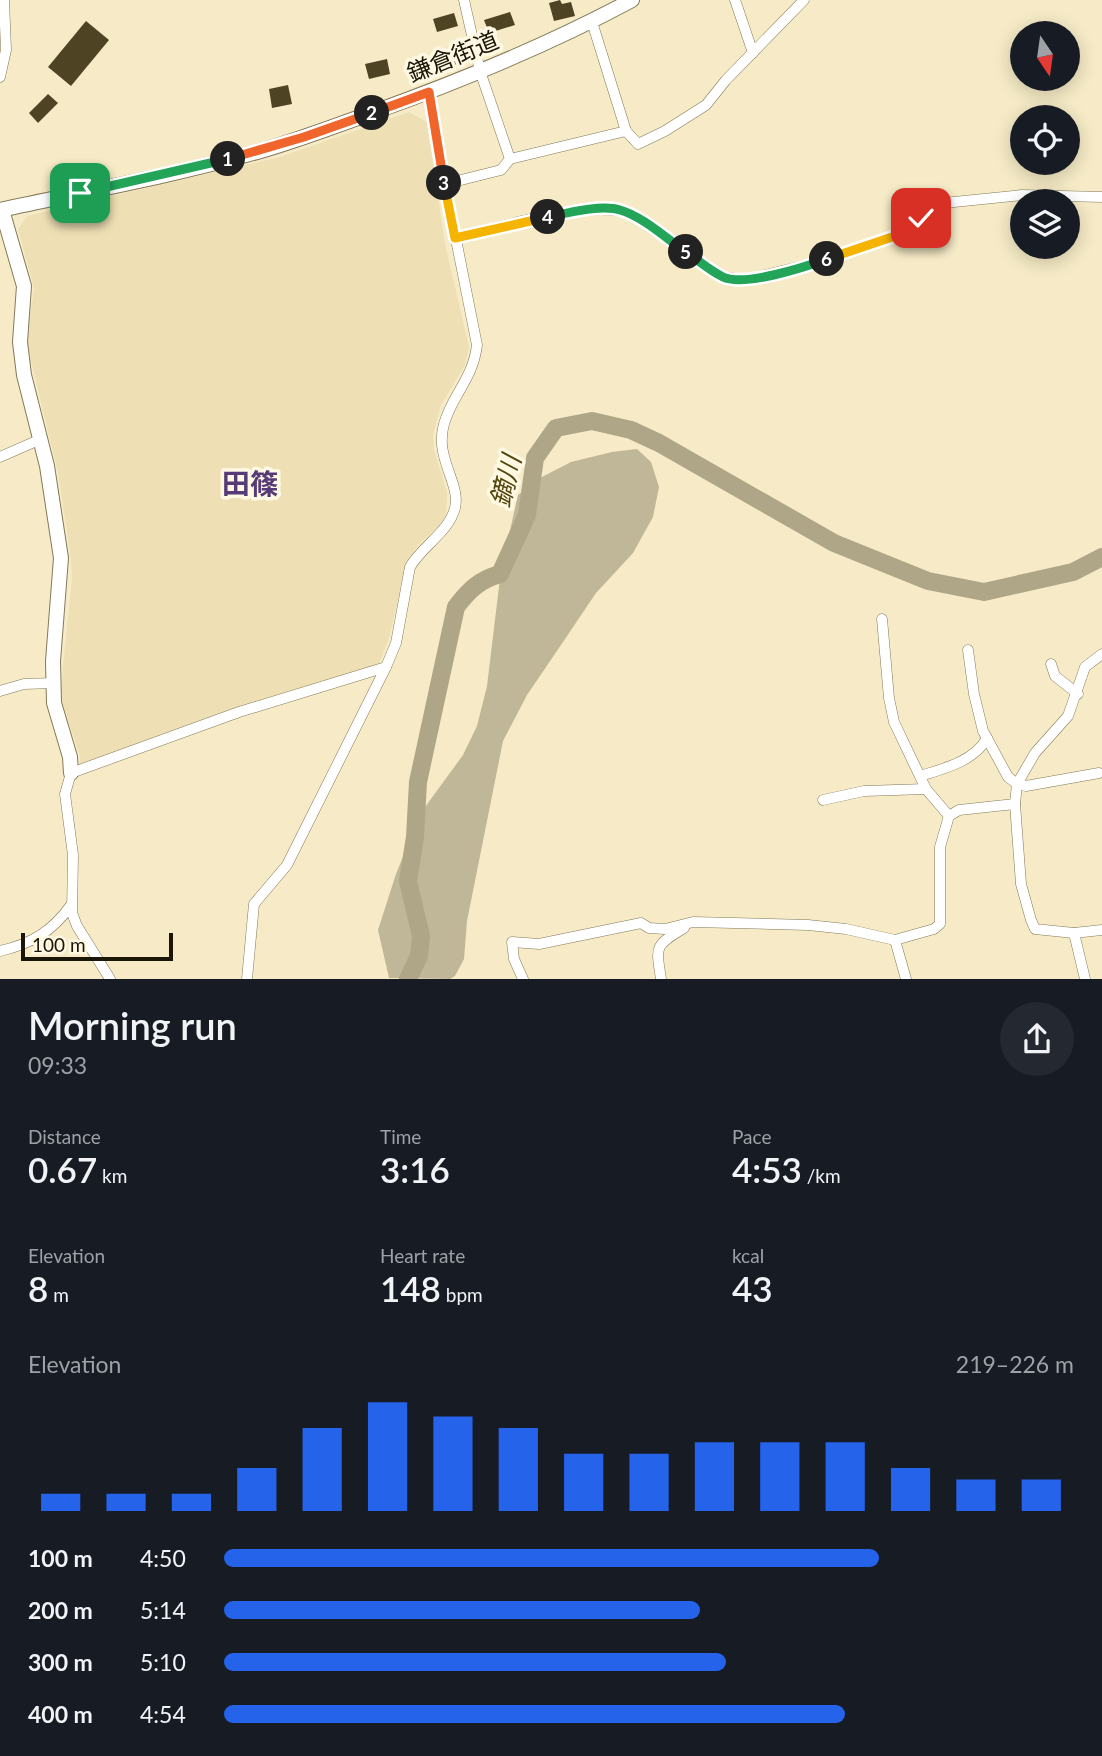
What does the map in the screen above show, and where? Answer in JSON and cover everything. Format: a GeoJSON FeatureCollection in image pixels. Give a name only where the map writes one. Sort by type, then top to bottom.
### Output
{"type":"FeatureCollection","features":[{"type":"Feature","properties":{"kind":"street"},"geometry":{"type":"LineString","coordinates":[[0,78],[6,50],[4,0]]}},
{"type":"Feature","properties":{"kind":"street"},"geometry":{"type":"LineString","coordinates":[[464,0],[480,71],[510,159]]}},
{"type":"Feature","properties":{"kind":"street","name":"鎌倉街道"},"geometry":{"type":"LineString","coordinates":[[1,209],[262,150],[429,92],[592,22],[632,0]]}},
{"type":"Feature","properties":{"kind":"street"},"geometry":{"type":"LineString","coordinates":[[735,0],[753,53]]}},
{"type":"Feature","properties":{"kind":"street"},"geometry":{"type":"LineString","coordinates":[[592,22],[626,131],[638,144],[706,105],[726,80],[804,0]]}},
{"type":"Feature","properties":{"kind":"street"},"geometry":{"type":"LineString","coordinates":[[247,979],[254,904],[287,865],[386,667],[396,643],[410,567],[416,556],[450,519],[455,507],[456,496],[440,441],[445,421],[475,364],[477,345],[444,184],[429,92]]}},
{"type":"Feature","properties":{"kind":"street"},"geometry":{"type":"LineString","coordinates":[[444,184],[501,170],[510,159],[626,131]]}},
{"type":"Feature","properties":{"kind":"street"},"geometry":{"type":"LineString","coordinates":[[455,238],[550,216],[618,209],[631,214],[723,277],[745,280],[819,262],[898,235],[944,202],[1022,195],[1102,197]]}},
{"type":"Feature","properties":{"kind":"street"},"geometry":{"type":"LineString","coordinates":[[1,209],[24,286],[24,375],[47,466],[61,558],[54,703],[70,757],[71,774],[65,794],[73,855],[71,904],[76,926],[110,979]]}},
{"type":"Feature","properties":{"kind":"street"},"geometry":{"type":"LineString","coordinates":[[0,457],[41,439]]}},
{"type":"Feature","properties":{"kind":"street"},"geometry":{"type":"LineString","coordinates":[[882,619],[888,698],[894,722],[926,789],[949,816]]}},
{"type":"Feature","properties":{"kind":"street"},"geometry":{"type":"LineString","coordinates":[[968,650],[980,723],[1008,777],[1017,784],[1026,786],[1098,773]]}},
{"type":"Feature","properties":{"kind":"street"},"geometry":{"type":"LineString","coordinates":[[1102,654],[1085,667],[1078,694],[1068,716],[1035,753],[1017,784],[1015,804],[1021,884],[1035,929],[1074,933],[1102,930]]}},
{"type":"Feature","properties":{"kind":"street"},"geometry":{"type":"LineString","coordinates":[[1051,664],[1055,676],[1078,694]]}},
{"type":"Feature","properties":{"kind":"street"},"geometry":{"type":"LineString","coordinates":[[71,774],[239,712],[386,667]]}},
{"type":"Feature","properties":{"kind":"street"},"geometry":{"type":"LineString","coordinates":[[0,691],[24,684],[54,683]]}},
{"type":"Feature","properties":{"kind":"street"},"geometry":{"type":"LineString","coordinates":[[920,776],[954,764],[974,753],[987,738]]}},
{"type":"Feature","properties":{"kind":"street"},"geometry":{"type":"LineString","coordinates":[[823,800],[864,791],[926,789]]}},
{"type":"Feature","properties":{"kind":"street"},"geometry":{"type":"LineString","coordinates":[[523,979],[514,959],[512,942],[540,944],[641,923],[649,928],[665,929],[693,922],[808,925],[846,929],[895,940],[934,929],[940,925],[940,847],[949,816],[959,810],[1015,804]]}},
{"type":"Feature","properties":{"kind":"street"},"geometry":{"type":"LineString","coordinates":[[0,951],[39,937],[59,922],[71,904]]}},
{"type":"Feature","properties":{"kind":"street"},"geometry":{"type":"LineString","coordinates":[[661,979],[657,952],[659,947],[664,940],[693,922]]}},
{"type":"Feature","properties":{"kind":"street"},"geometry":{"type":"LineString","coordinates":[[1074,933],[1085,979]]}},
{"type":"Feature","properties":{"kind":"street"},"geometry":{"type":"LineString","coordinates":[[895,940],[906,979]]}},
{"type":"Feature","properties":{"kind":"shaded area"},"geometry":{"type":"Polygon","coordinates":[[[409,112],[427,122],[445,244],[469,347],[465,365],[441,405],[433,434],[434,450],[447,492],[446,515],[406,562],[390,635],[379,664],[80,767],[80,756],[60,696],[72,578],[71,559],[58,473],[26,340],[34,289],[18,229],[27,216],[280,157],[409,112]]]}},
{"type":"Feature","properties":{"kind":"shaded area"},"geometry":{"type":"Polygon","coordinates":[[[637,449],[651,462],[659,487],[653,517],[633,553],[596,593],[527,695],[503,741],[467,921],[464,959],[455,976],[450,979],[389,978],[378,930],[396,874],[420,814],[463,755],[477,726],[487,686],[501,570],[518,495],[540,478],[571,462],[637,449]]]}},
{"type":"Feature","properties":{"kind":"building"},"geometry":{"type":"Polygon","coordinates":[[[560,0],[562,4],[571,2],[575,16],[554,21],[549,3],[560,0]]]}},
{"type":"Feature","properties":{"kind":"building"},"geometry":{"type":"Polygon","coordinates":[[[510,12],[515,25],[489,33],[484,20],[510,12]]]}},
{"type":"Feature","properties":{"kind":"building"},"geometry":{"type":"Polygon","coordinates":[[[454,13],[458,26],[437,32],[433,19],[454,13]]]}},
{"type":"Feature","properties":{"kind":"building"},"geometry":{"type":"Polygon","coordinates":[[[86,21],[109,40],[71,86],[48,67],[86,21]]]}},
{"type":"Feature","properties":{"kind":"building"},"geometry":{"type":"Polygon","coordinates":[[[465,48],[468,61],[447,67],[443,53],[465,48]]]}},
{"type":"Feature","properties":{"kind":"building"},"geometry":{"type":"Polygon","coordinates":[[[387,59],[390,74],[369,79],[365,64],[387,59]]]}},
{"type":"Feature","properties":{"kind":"building"},"geometry":{"type":"Polygon","coordinates":[[[288,85],[292,104],[272,108],[269,89],[288,85]]]}},
{"type":"Feature","properties":{"kind":"building"},"geometry":{"type":"Polygon","coordinates":[[[48,94],[58,103],[38,123],[29,113],[48,94]]]}},
{"type":"Feature","properties":{"kind":"waterway","name":"鏑川"},"geometry":{"type":"LineString","coordinates":[[408,979],[419,956],[421,936],[408,881],[415,837],[418,782],[456,607],[475,586],[500,574],[527,515],[535,458],[556,428],[592,421],[631,430],[659,443],[834,543],[928,581],[984,592],[1073,572],[1102,557]]}},
{"type":"Feature","properties":{"kind":"district","name":"田篠"},"geometry":{"type":"Point","coordinates":[250,484]}},
{"type":"Feature","properties":{"kind":"route"},"geometry":{"type":"LineString","coordinates":[[80,193],[262,150],[429,92],[455,238],[550,216],[618,209],[631,214],[723,277],[745,280],[819,262],[898,235],[921,218]]}}]}
